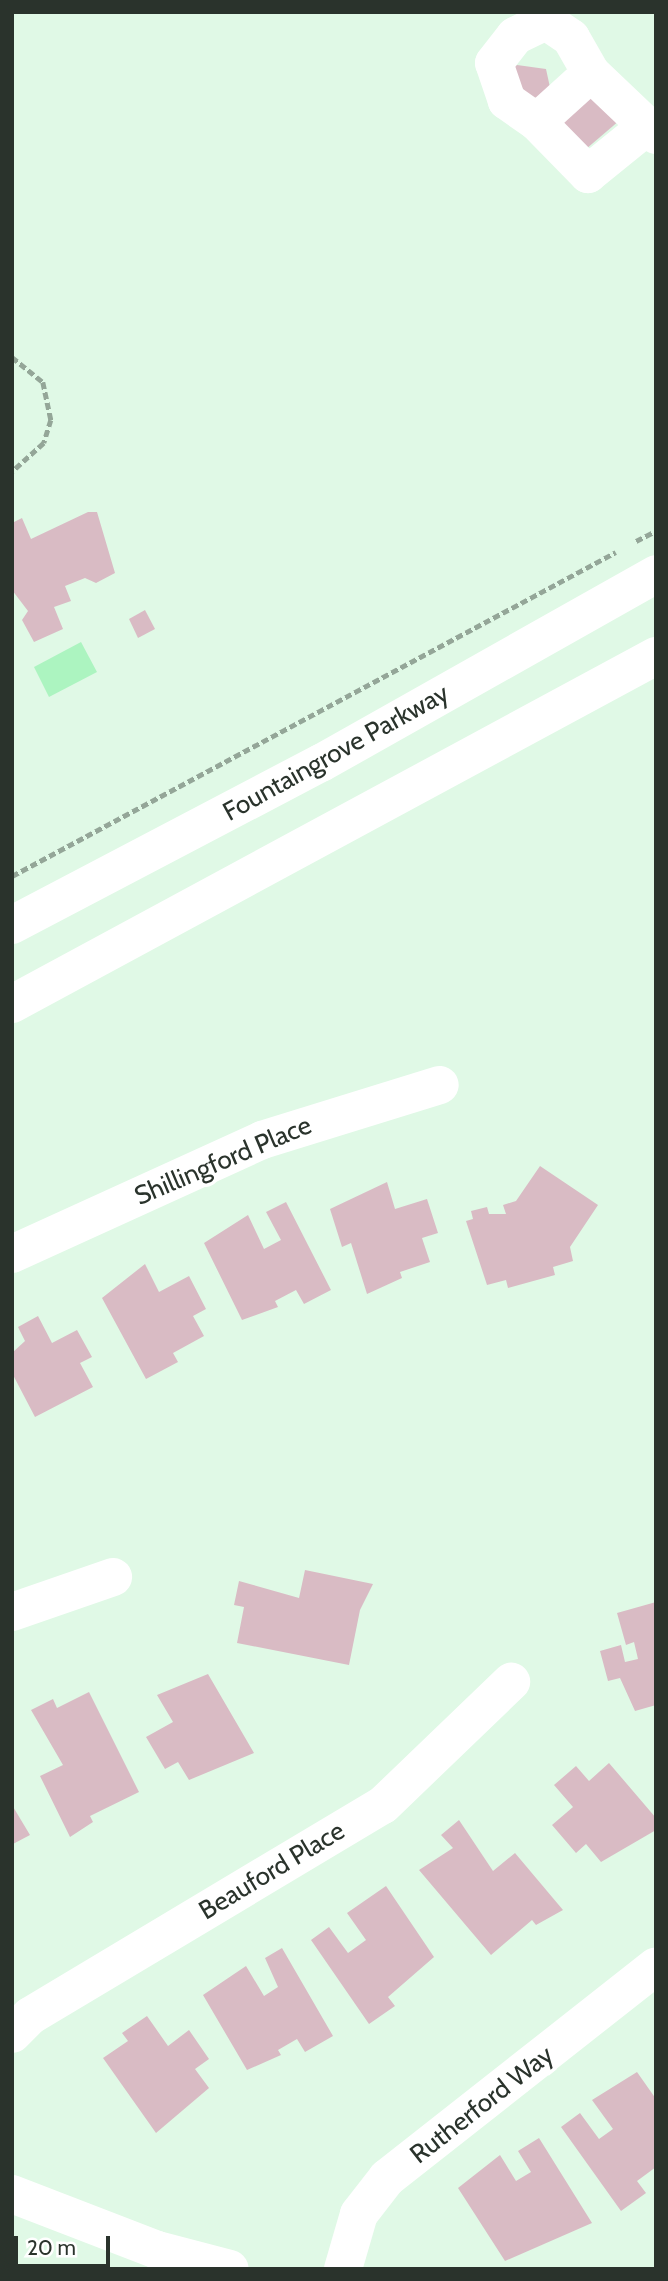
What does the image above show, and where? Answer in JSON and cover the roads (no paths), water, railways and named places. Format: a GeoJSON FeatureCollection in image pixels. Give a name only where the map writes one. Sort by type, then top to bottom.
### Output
{"type":"FeatureCollection","features":[{"type":"Feature","properties":{"kind":"street"},"geometry":{"type":"LineString","coordinates":[[545,21],[571,38],[591,73],[651,131],[588,174],[537,122],[507,102],[497,83],[494,63],[515,36],[545,21]]}},
{"type":"Feature","properties":{"kind":"street"},"geometry":{"type":"LineString","coordinates":[[537,122],[591,73]]}},
{"type":"Feature","properties":{"kind":"street","name":"Fountaingrove Parkway"},"geometry":{"type":"LineString","coordinates":[[12,925],[321,763],[656,575]]}},
{"type":"Feature","properties":{"kind":"street"},"geometry":{"type":"LineString","coordinates":[[12,1004],[656,656]]}},
{"type":"Feature","properties":{"kind":"street","name":"Shillingford Place"},"geometry":{"type":"LineString","coordinates":[[12,1254],[262,1140],[440,1085]]}},
{"type":"Feature","properties":{"kind":"street"},"geometry":{"type":"LineString","coordinates":[[12,1612],[113,1577]]}},
{"type":"Feature","properties":{"kind":"street","name":"Beauford Place"},"geometry":{"type":"LineString","coordinates":[[12,2034],[30,2016],[383,1805],[510,1682]]}},
{"type":"Feature","properties":{"kind":"street","name":"Rutherford Way"},"geometry":{"type":"LineString","coordinates":[[343,2269],[359,2214],[387,2178],[656,1966]]}},
{"type":"Feature","properties":{"kind":"street"},"geometry":{"type":"LineString","coordinates":[[12,2194],[157,2250],[230,2269]]}}]}
